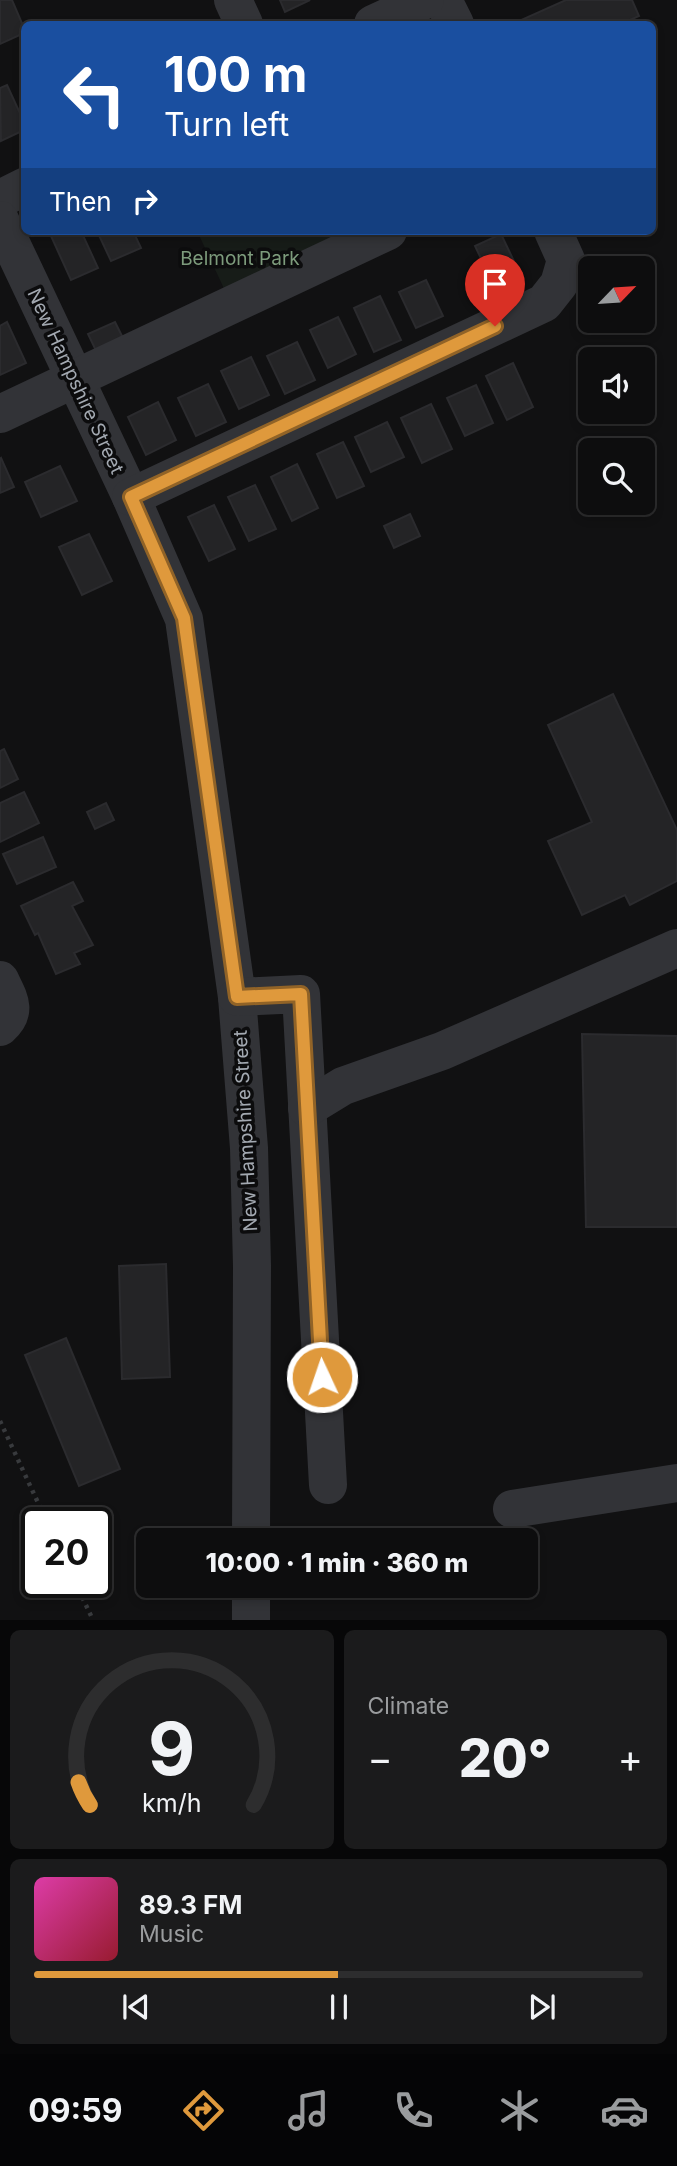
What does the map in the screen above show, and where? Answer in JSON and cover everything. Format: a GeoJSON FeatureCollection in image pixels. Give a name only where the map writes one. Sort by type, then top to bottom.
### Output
{"type":"FeatureCollection","features":[{"type":"Feature","properties":{"kind":"street"},"geometry":{"type":"LineString","coordinates":[[233,0],[243,21]]}},
{"type":"Feature","properties":{"kind":"street"},"geometry":{"type":"LineString","coordinates":[[380,21],[425,0]]}},
{"type":"Feature","properties":{"kind":"street"},"geometry":{"type":"LineString","coordinates":[[443,0],[454,21]]}},
{"type":"Feature","properties":{"kind":"street"},"geometry":{"type":"LineString","coordinates":[[0,199],[21,188]]}},
{"type":"Feature","properties":{"kind":"street","name":"New Hampshire Street"},"geometry":{"type":"LineString","coordinates":[[0,220],[131,497],[184,618],[237,997],[249,1148],[252,1266],[251,1528]]}},
{"type":"Feature","properties":{"kind":"street"},"geometry":{"type":"LineString","coordinates":[[0,414],[380,235]]}},
{"type":"Feature","properties":{"kind":"street"},"geometry":{"type":"LineString","coordinates":[[131,497],[544,303],[559,284],[566,260],[554,235]]}},
{"type":"Feature","properties":{"kind":"street"},"geometry":{"type":"LineString","coordinates":[[307,1108],[344,1086],[442,1051],[677,948]]}},
{"type":"Feature","properties":{"kind":"street"},"geometry":{"type":"LineString","coordinates":[[0,980],[11,1005],[9,1019],[0,1027]]}},
{"type":"Feature","properties":{"kind":"street"},"geometry":{"type":"LineString","coordinates":[[237,997],[301,994],[328,1485]]}},
{"type":"Feature","properties":{"kind":"street"},"geometry":{"type":"LineString","coordinates":[[512,1509],[677,1483]]}},
{"type":"Feature","properties":{"kind":"street"},"geometry":{"type":"LineString","coordinates":[[251,1598],[251,1620]]}},
{"type":"Feature","properties":{"kind":"path"},"geometry":{"type":"LineString","coordinates":[[0,1421],[40,1507]]}},
{"type":"Feature","properties":{"kind":"path"},"geometry":{"type":"LineString","coordinates":[[83,1598],[93,1620]]}},
{"type":"Feature","properties":{"kind":"green space","name":"Belmont Park"},"geometry":{"type":"Polygon","coordinates":[[[199,235],[354,235],[227,295],[199,235]]]}},
{"type":"Feature","properties":{"kind":"building"},"geometry":{"type":"Polygon","coordinates":[[[0,0],[12,0],[21,21],[21,34],[0,44],[0,0]]]}},
{"type":"Feature","properties":{"kind":"building"},"geometry":{"type":"Polygon","coordinates":[[[280,0],[310,0],[285,12],[280,0]]]}},
{"type":"Feature","properties":{"kind":"building"},"geometry":{"type":"Polygon","coordinates":[[[566,0],[632,0],[639,16],[628,21],[519,21],[566,0]]]}},
{"type":"Feature","properties":{"kind":"building"},"geometry":{"type":"Polygon","coordinates":[[[7,85],[21,115],[21,131],[1,141],[0,88],[7,85]]]}},
{"type":"Feature","properties":{"kind":"building"},"geometry":{"type":"Polygon","coordinates":[[[83,235],[98,268],[71,280],[51,236],[83,235]]]}},
{"type":"Feature","properties":{"kind":"building"},"geometry":{"type":"Polygon","coordinates":[[[99,235],[135,235],[141,248],[111,261],[99,235]]]}},
{"type":"Feature","properties":{"kind":"building"},"geometry":{"type":"Polygon","coordinates":[[[501,235],[522,278],[496,290],[475,246],[501,235]]]}},
{"type":"Feature","properties":{"kind":"building"},"geometry":{"type":"Polygon","coordinates":[[[426,280],[443,316],[416,328],[399,292],[426,280]]]}},
{"type":"Feature","properties":{"kind":"building"},"geometry":{"type":"Polygon","coordinates":[[[380,296],[401,340],[374,352],[354,308],[380,296]]]}},
{"type":"Feature","properties":{"kind":"building"},"geometry":{"type":"Polygon","coordinates":[[[338,317],[356,354],[328,368],[310,330],[338,317]]]}},
{"type":"Feature","properties":{"kind":"building"},"geometry":{"type":"Polygon","coordinates":[[[7,322],[26,363],[0,375],[0,326],[7,322]]]}},
{"type":"Feature","properties":{"kind":"building"},"geometry":{"type":"Polygon","coordinates":[[[115,322],[127,346],[100,359],[88,334],[115,322]]]}},
{"type":"Feature","properties":{"kind":"building"},"geometry":{"type":"Polygon","coordinates":[[[297,342],[315,380],[285,394],[267,356],[297,342]]]}},
{"type":"Feature","properties":{"kind":"building"},"geometry":{"type":"Polygon","coordinates":[[[251,357],[269,395],[239,409],[221,371],[251,357]]]}},
{"type":"Feature","properties":{"kind":"building"},"geometry":{"type":"Polygon","coordinates":[[[513,363],[533,407],[507,420],[486,376],[513,363]]]}},
{"type":"Feature","properties":{"kind":"building"},"geometry":{"type":"Polygon","coordinates":[[[208,384],[226,422],[196,436],[178,398],[208,384]]]}},
{"type":"Feature","properties":{"kind":"building"},"geometry":{"type":"Polygon","coordinates":[[[476,385],[493,423],[465,436],[447,398],[476,385]]]}},
{"type":"Feature","properties":{"kind":"building"},"geometry":{"type":"Polygon","coordinates":[[[158,402],[176,440],[146,455],[128,417],[158,402]]]}},
{"type":"Feature","properties":{"kind":"building"},"geometry":{"type":"Polygon","coordinates":[[[431,404],[452,449],[422,463],[401,418],[431,404]]]}},
{"type":"Feature","properties":{"kind":"building"},"geometry":{"type":"Polygon","coordinates":[[[387,422],[404,457],[371,472],[355,437],[387,422]]]}},
{"type":"Feature","properties":{"kind":"building"},"geometry":{"type":"Polygon","coordinates":[[[343,442],[364,486],[337,498],[317,454],[343,442]]]}},
{"type":"Feature","properties":{"kind":"building"},"geometry":{"type":"Polygon","coordinates":[[[0,459],[14,487],[0,493],[0,459]]]}},
{"type":"Feature","properties":{"kind":"building"},"geometry":{"type":"Polygon","coordinates":[[[297,464],[318,508],[292,521],[271,477],[297,464]]]}},
{"type":"Feature","properties":{"kind":"building"},"geometry":{"type":"Polygon","coordinates":[[[60,466],[77,501],[41,517],[25,482],[60,466]]]}},
{"type":"Feature","properties":{"kind":"building"},"geometry":{"type":"Polygon","coordinates":[[[255,485],[276,529],[249,541],[228,497],[255,485]]]}},
{"type":"Feature","properties":{"kind":"building"},"geometry":{"type":"Polygon","coordinates":[[[214,505],[235,549],[209,561],[188,517],[214,505]]]}},
{"type":"Feature","properties":{"kind":"building"},"geometry":{"type":"Polygon","coordinates":[[[410,514],[420,536],[394,548],[384,526],[410,514]]]}},
{"type":"Feature","properties":{"kind":"building"},"geometry":{"type":"Polygon","coordinates":[[[89,534],[112,581],[82,595],[59,547],[89,534]]]}},
{"type":"Feature","properties":{"kind":"building"},"geometry":{"type":"Polygon","coordinates":[[[613,694],[677,830],[677,881],[630,905],[625,895],[582,915],[548,841],[592,822],[548,725],[613,694]]]}},
{"type":"Feature","properties":{"kind":"building"},"geometry":{"type":"Polygon","coordinates":[[[4,749],[18,779],[0,788],[0,751],[4,749]]]}},
{"type":"Feature","properties":{"kind":"building"},"geometry":{"type":"Polygon","coordinates":[[[24,792],[39,823],[0,842],[0,803],[24,792]]]}},
{"type":"Feature","properties":{"kind":"building"},"geometry":{"type":"Polygon","coordinates":[[[106,803],[114,820],[95,829],[87,812],[106,803]]]}},
{"type":"Feature","properties":{"kind":"building"},"geometry":{"type":"Polygon","coordinates":[[[43,837],[56,867],[17,884],[3,854],[43,837]]]}},
{"type":"Feature","properties":{"kind":"building"},"geometry":{"type":"Polygon","coordinates":[[[73,882],[83,901],[72,906],[93,945],[74,953],[80,964],[56,974],[38,933],[35,935],[21,906],[73,882]]]}},
{"type":"Feature","properties":{"kind":"building"},"geometry":{"type":"Polygon","coordinates":[[[582,1034],[677,1036],[677,1227],[586,1227],[582,1034]]]}},
{"type":"Feature","properties":{"kind":"building"},"geometry":{"type":"Polygon","coordinates":[[[166,1264],[170,1377],[122,1379],[119,1266],[166,1264]]]}},
{"type":"Feature","properties":{"kind":"building"},"geometry":{"type":"Polygon","coordinates":[[[66,1338],[120,1469],[79,1486],[25,1355],[66,1338]]]}},
{"type":"Feature","properties":{"kind":"route"},"geometry":{"type":"LineString","coordinates":[[322,1377],[301,994],[237,997],[184,618],[131,497],[495,326]]}}]}
